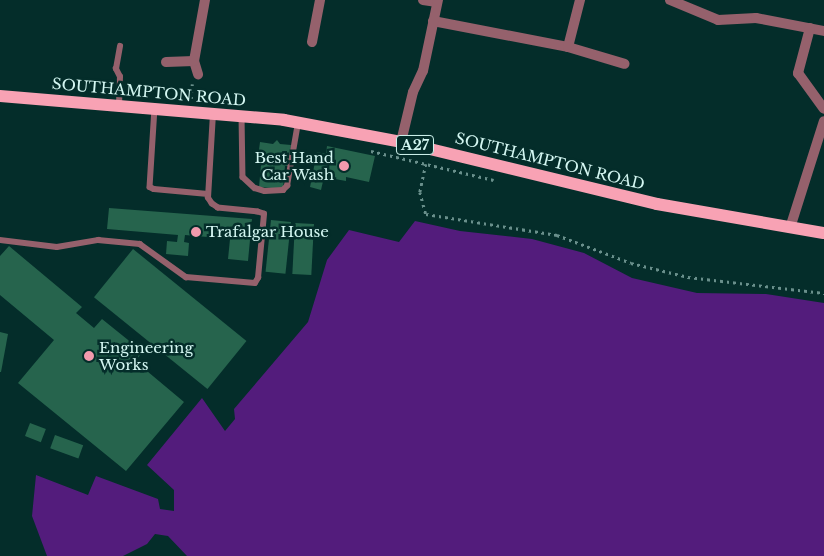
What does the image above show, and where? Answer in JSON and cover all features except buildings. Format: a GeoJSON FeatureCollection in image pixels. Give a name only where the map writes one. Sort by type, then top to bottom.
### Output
{"type":"FeatureCollection","features":[{"type":"Feature","properties":{"kind":"main road","name":"SOUTHAMPTON ROAD"},"geometry":{"type":"LineString","coordinates":[[0,96],[155,108],[298,123],[401,142],[657,204],[790,228],[824,232]]}},
{"type":"Feature","properties":{"kind":"street"},"geometry":{"type":"LineString","coordinates":[[198,74],[194,61],[205,0]]}},
{"type":"Feature","properties":{"kind":"street"},"geometry":{"type":"LineString","coordinates":[[312,42],[320,0]]}},
{"type":"Feature","properties":{"kind":"street"},"geometry":{"type":"LineString","coordinates":[[401,142],[413,92],[423,71],[437,1],[423,0]]}},
{"type":"Feature","properties":{"kind":"street"},"geometry":{"type":"LineString","coordinates":[[568,47],[580,0]]}},
{"type":"Feature","properties":{"kind":"street"},"geometry":{"type":"LineString","coordinates":[[670,0],[718,20],[756,18],[824,31]]}},
{"type":"Feature","properties":{"kind":"street"},"geometry":{"type":"LineString","coordinates":[[433,22],[568,47],[625,64]]}},
{"type":"Feature","properties":{"kind":"street"},"geometry":{"type":"LineString","coordinates":[[810,28],[798,73],[824,109]]}},
{"type":"Feature","properties":{"kind":"street"},"geometry":{"type":"LineString","coordinates":[[166,62],[194,61]]}},
{"type":"Feature","properties":{"kind":"street"},"geometry":{"type":"LineString","coordinates":[[790,228],[824,120]]}},
{"type":"Feature","properties":{"kind":"lane"},"geometry":{"type":"LineString","coordinates":[[119,105],[120,78],[116,69],[120,46]]}},
{"type":"Feature","properties":{"kind":"lane"},"geometry":{"type":"LineString","coordinates":[[155,108],[150,187],[208,194]]}},
{"type":"Feature","properties":{"kind":"lane"},"geometry":{"type":"LineString","coordinates":[[0,240],[57,247],[98,240],[140,244],[186,277],[255,283],[258,278],[264,214],[218,208],[212,204],[208,194],[213,114]]}},
{"type":"Feature","properties":{"kind":"lane"},"geometry":{"type":"LineString","coordinates":[[242,116],[243,178],[255,188],[265,190],[283,190],[287,186],[298,123]]}},
{"type":"Feature","properties":{"kind":"path"},"geometry":{"type":"LineString","coordinates":[[192,112],[192,84],[198,74]]}},
{"type":"Feature","properties":{"kind":"path"},"geometry":{"type":"LineString","coordinates":[[426,164],[420,192],[426,214],[557,235],[631,263],[688,276],[824,293]]}},
{"type":"Feature","properties":{"kind":"shaded area"},"geometry":{"type":"Polygon","coordinates":[[[415,221],[460,231],[532,239],[584,253],[632,278],[697,293],[766,294],[824,303],[824,556],[187,556],[168,536],[155,534],[147,544],[123,556],[47,556],[32,516],[36,475],[88,495],[96,476],[158,499],[160,509],[174,511],[174,490],[147,465],[202,398],[225,431],[235,419],[234,409],[308,322],[327,260],[349,230],[399,242],[415,221]]]}},
{"type":"Feature","properties":{"kind":"place","name":"Best Hand Car Wash"},"geometry":{"type":"Point","coordinates":[344,166]}},
{"type":"Feature","properties":{"kind":"place","name":"Trafalgar House"},"geometry":{"type":"Point","coordinates":[196,232]}},
{"type":"Feature","properties":{"kind":"place","name":"Engineering Works"},"geometry":{"type":"Point","coordinates":[89,356]}}]}
